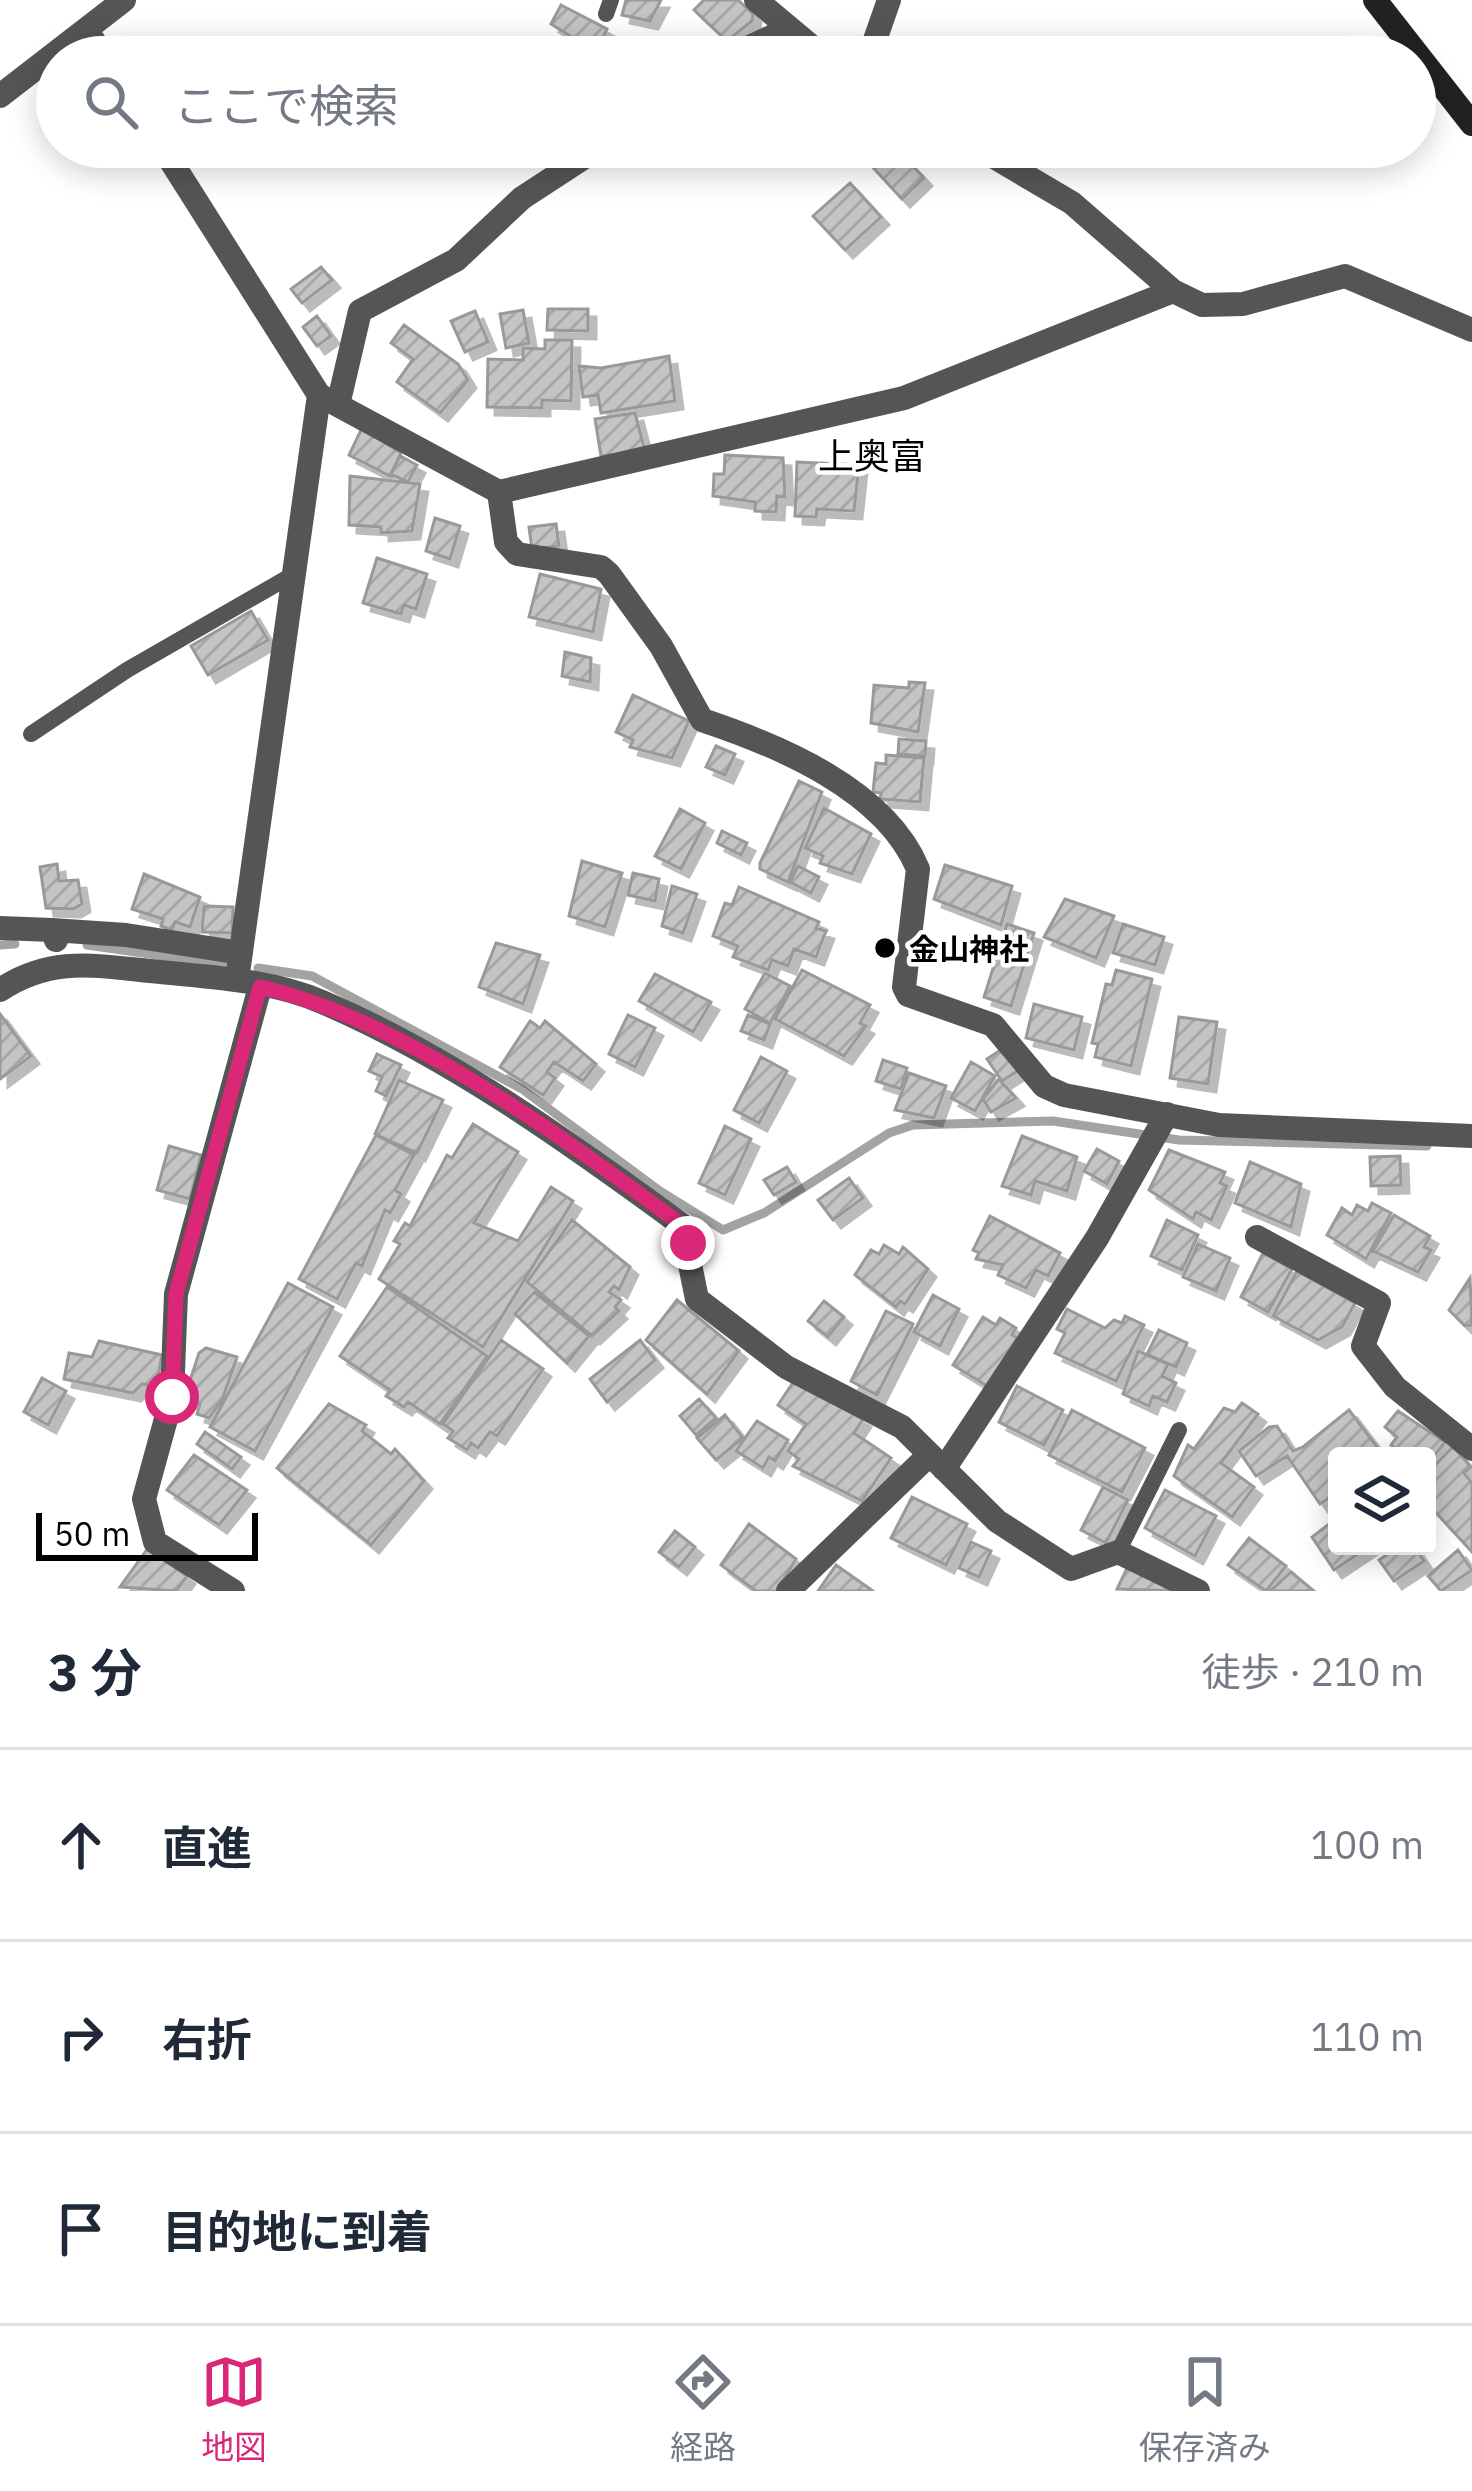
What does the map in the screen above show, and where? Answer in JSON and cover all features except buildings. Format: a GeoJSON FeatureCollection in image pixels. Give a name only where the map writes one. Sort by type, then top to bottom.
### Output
{"type":"FeatureCollection","features":[{"type":"Feature","properties":{"kind":"main road"},"geometry":{"type":"LineString","coordinates":[[1376,0],[1404,36]]}},
{"type":"Feature","properties":{"kind":"main road"},"geometry":{"type":"LineString","coordinates":[[1436,78],[1472,124]]}},
{"type":"Feature","properties":{"kind":"street"},"geometry":{"type":"LineString","coordinates":[[82,36],[124,0]]}},
{"type":"Feature","properties":{"kind":"street"},"geometry":{"type":"LineString","coordinates":[[756,0],[797,36]]}},
{"type":"Feature","properties":{"kind":"street"},"geometry":{"type":"LineString","coordinates":[[876,36],[890,0]]}},
{"type":"Feature","properties":{"kind":"street"},"geometry":{"type":"LineString","coordinates":[[773,36],[788,29]]}},
{"type":"Feature","properties":{"kind":"street"},"geometry":{"type":"LineString","coordinates":[[88,32],[91,36]]}},
{"type":"Feature","properties":{"kind":"street"},"geometry":{"type":"LineString","coordinates":[[0,96],[36,70]]}},
{"type":"Feature","properties":{"kind":"street"},"geometry":{"type":"LineString","coordinates":[[176,168],[328,400],[499,492],[904,398],[1173,291]]}},
{"type":"Feature","properties":{"kind":"street"},"geometry":{"type":"LineString","coordinates":[[233,1591],[155,1542],[144,1499],[172,1397],[176,1294],[248,984],[241,953],[294,574],[328,400],[361,310],[456,260],[522,198],[568,168]]}},
{"type":"Feature","properties":{"kind":"street"},"geometry":{"type":"LineString","coordinates":[[1013,168],[1072,202],[1173,291],[1202,305],[1243,304],[1345,276],[1472,330]]}},
{"type":"Feature","properties":{"kind":"street"},"geometry":{"type":"LineString","coordinates":[[499,492],[506,542],[517,554],[601,567],[609,574],[661,646],[701,719],[807,760],[884,821],[918,869],[904,987],[908,995],[993,1025],[1044,1086],[1219,1125],[1472,1136]]}},
{"type":"Feature","properties":{"kind":"street"},"geometry":{"type":"LineString","coordinates":[[0,928],[241,953]]}},
{"type":"Feature","properties":{"kind":"street"},"geometry":{"type":"LineString","coordinates":[[52,930],[64,963]]}},
{"type":"Feature","properties":{"kind":"street"},"geometry":{"type":"LineString","coordinates":[[0,990],[25,973],[64,963],[248,984],[318,1000],[410,1048],[611,1173],[682,1225],[697,1298],[786,1367],[902,1427],[997,1522],[1071,1570],[1118,1552],[1198,1591]]}},
{"type":"Feature","properties":{"kind":"street"},"geometry":{"type":"LineString","coordinates":[[788,1591],[936,1463],[1097,1238],[1167,1114]]}},
{"type":"Feature","properties":{"kind":"street"},"geometry":{"type":"LineString","coordinates":[[1257,1238],[1378,1303],[1363,1346],[1395,1387],[1472,1449]]}},
{"type":"Feature","properties":{"kind":"lane"},"geometry":{"type":"LineString","coordinates":[[31,734],[127,670],[294,574]]}},
{"type":"Feature","properties":{"kind":"lane"},"geometry":{"type":"LineString","coordinates":[[1118,1552],[1179,1430]]}},
{"type":"Feature","properties":{"kind":"waterway"},"geometry":{"type":"LineString","coordinates":[[0,945],[15,944]]}},
{"type":"Feature","properties":{"kind":"waterway"},"geometry":{"type":"LineString","coordinates":[[87,945],[226,965]]}},
{"type":"Feature","properties":{"kind":"waterway"},"geometry":{"type":"LineString","coordinates":[[258,968],[312,976],[522,1089],[660,1191],[723,1230],[764,1213],[889,1133],[913,1125],[1053,1121],[1179,1140],[1427,1146]]}},
{"type":"Feature","properties":{"kind":"place","name":"金山神社"},"geometry":{"type":"Point","coordinates":[885,948]}},
{"type":"Feature","properties":{"kind":"district","name":"上奥富"},"geometry":{"type":"Point","coordinates":[872,455]}},
{"type":"Feature","properties":{"kind":"route"},"geometry":{"type":"LineString","coordinates":[[172,1397],[176,1294],[260,987],[318,1000],[509,1107],[682,1225],[688,1243]]}}]}
